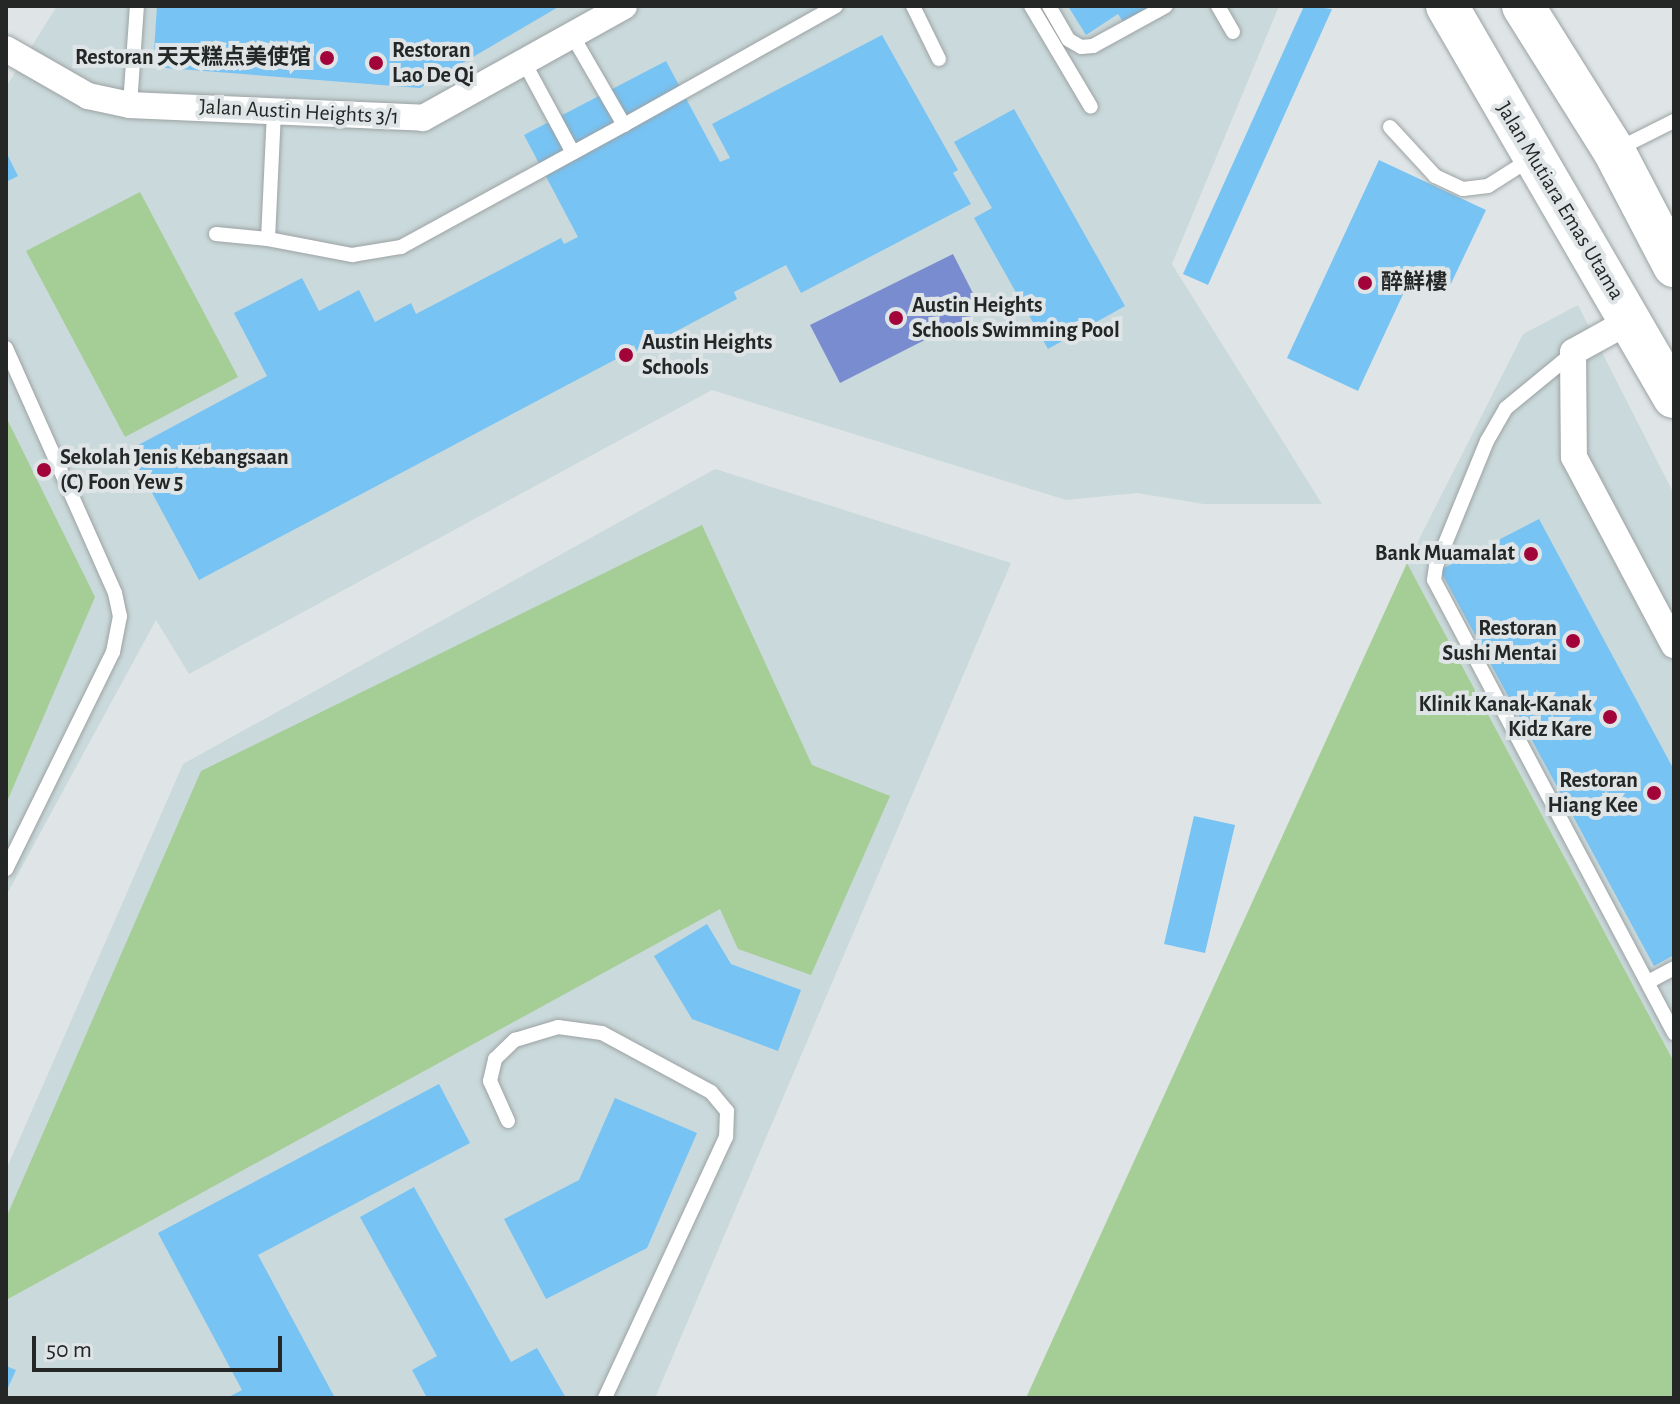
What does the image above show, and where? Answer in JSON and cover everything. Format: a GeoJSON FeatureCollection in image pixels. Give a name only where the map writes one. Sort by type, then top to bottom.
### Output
{"type":"FeatureCollection","features":[{"type":"Feature","properties":{"kind":"main road","name":"Jalan Mutiara Emas Utama"},"geometry":{"type":"LineString","coordinates":[[1447,6],[1674,397]]}},
{"type":"Feature","properties":{"kind":"main road"},"geometry":{"type":"LineString","coordinates":[[1523,6],[1614,151],[1674,266]]}},
{"type":"Feature","properties":{"kind":"street","name":"Jalan Austin Heights 3/1"},"geometry":{"type":"LineString","coordinates":[[6,49],[88,96],[130,105],[423,118],[624,6]]}},
{"type":"Feature","properties":{"kind":"street"},"geometry":{"type":"LineString","coordinates":[[1631,320],[1573,352],[1574,457],[1674,645]]}},
{"type":"Feature","properties":{"kind":"lane"},"geometry":{"type":"LineString","coordinates":[[130,105],[137,6]]}},
{"type":"Feature","properties":{"kind":"lane"},"geometry":{"type":"LineString","coordinates":[[216,234],[268,239],[352,255],[401,247],[836,6]]}},
{"type":"Feature","properties":{"kind":"lane"},"geometry":{"type":"LineString","coordinates":[[913,6],[939,59]]}},
{"type":"Feature","properties":{"kind":"lane"},"geometry":{"type":"LineString","coordinates":[[1031,6],[1091,107]]}},
{"type":"Feature","properties":{"kind":"lane"},"geometry":{"type":"LineString","coordinates":[[1049,6],[1069,40],[1081,47],[1093,46],[1166,6]]}},
{"type":"Feature","properties":{"kind":"lane"},"geometry":{"type":"LineString","coordinates":[[1218,6],[1233,32]]}},
{"type":"Feature","properties":{"kind":"lane"},"geometry":{"type":"LineString","coordinates":[[572,35],[624,125]]}},
{"type":"Feature","properties":{"kind":"lane"},"geometry":{"type":"LineString","coordinates":[[524,62],[573,153]]}},
{"type":"Feature","properties":{"kind":"lane"},"geometry":{"type":"LineString","coordinates":[[268,239],[274,111]]}},
{"type":"Feature","properties":{"kind":"lane"},"geometry":{"type":"LineString","coordinates":[[1614,151],[1674,121]]}},
{"type":"Feature","properties":{"kind":"lane"},"geometry":{"type":"LineString","coordinates":[[1390,127],[1435,176],[1463,189],[1488,186],[1533,158]]}},
{"type":"Feature","properties":{"kind":"lane"},"geometry":{"type":"LineString","coordinates":[[6,348],[115,593],[120,628],[107,665],[6,869]]}},
{"type":"Feature","properties":{"kind":"lane"},"geometry":{"type":"LineString","coordinates":[[1573,352],[1506,408],[1487,441],[1436,566],[1437,587],[1674,1033]]}},
{"type":"Feature","properties":{"kind":"lane"},"geometry":{"type":"LineString","coordinates":[[1648,982],[1674,968]]}},
{"type":"Feature","properties":{"kind":"lane"},"geometry":{"type":"LineString","coordinates":[[508,1121],[490,1081],[495,1059],[502,1049],[527,1033],[558,1027],[602,1033],[711,1092],[727,1111],[726,1137],[605,1398]]}},
{"type":"Feature","properties":{"kind":"shaded area","name":"Austin Heights Schools"},"geometry":{"type":"Polygon","coordinates":[[[57,6],[1279,6],[1172,264],[1322,504],[1204,504],[1137,493],[1066,500],[712,390],[189,674],[156,620],[6,896],[6,87],[57,6]]]}},
{"type":"Feature","properties":{"kind":"shaded area"},"geometry":{"type":"Polygon","coordinates":[[[1578,305],[1674,494],[1674,1062],[1407,563],[1523,334],[1578,305]]]}},
{"type":"Feature","properties":{"kind":"shaded area"},"geometry":{"type":"Polygon","coordinates":[[[715,469],[1011,563],[655,1398],[6,1398],[6,1170],[183,764],[715,469]]]}},
{"type":"Feature","properties":{"kind":"green space"},"geometry":{"type":"Polygon","coordinates":[[[140,192],[238,377],[125,437],[26,251],[140,192]]]}},
{"type":"Feature","properties":{"kind":"green space"},"geometry":{"type":"Polygon","coordinates":[[[6,417],[95,597],[6,804],[6,417]]]}},
{"type":"Feature","properties":{"kind":"green space"},"geometry":{"type":"Polygon","coordinates":[[[702,525],[812,765],[890,796],[811,975],[738,949],[720,909],[6,1300],[6,1218],[201,771],[702,525]]]}},
{"type":"Feature","properties":{"kind":"green space"},"geometry":{"type":"Polygon","coordinates":[[[1407,563],[1674,1062],[1674,1398],[1026,1398],[1407,563]]]}},
{"type":"Feature","properties":{"kind":"water","name":"Austin Heights Schools Swimming Pool"},"geometry":{"type":"Polygon","coordinates":[[[953,254],[982,311],[840,383],[810,325],[953,254]]]}},
{"type":"Feature","properties":{"kind":"building"},"geometry":{"type":"Polygon","coordinates":[[[157,6],[560,6],[420,88],[153,67],[157,6]]]}},
{"type":"Feature","properties":{"kind":"building"},"geometry":{"type":"Polygon","coordinates":[[[1068,6],[1152,6],[1124,23],[1118,14],[1086,35],[1068,6]]]}},
{"type":"Feature","properties":{"kind":"building"},"geometry":{"type":"Polygon","coordinates":[[[1304,6],[1332,9],[1208,285],[1183,274],[1304,6]]]}},
{"type":"Feature","properties":{"kind":"building"},"geometry":{"type":"Polygon","coordinates":[[[882,35],[958,170],[953,173],[971,204],[801,293],[786,265],[734,292],[737,299],[637,352],[634,345],[620,352],[622,356],[199,580],[129,450],[267,376],[234,313],[302,278],[319,311],[359,290],[375,322],[411,303],[416,314],[561,238],[564,244],[578,237],[524,135],[666,61],[720,162],[730,158],[712,124],[882,35]]]}},
{"type":"Feature","properties":{"kind":"building"},"geometry":{"type":"Polygon","coordinates":[[[1014,109],[1125,306],[1048,349],[974,218],[992,208],[954,142],[1014,109]]]}},
{"type":"Feature","properties":{"kind":"building"},"geometry":{"type":"Polygon","coordinates":[[[6,152],[18,176],[6,182],[6,152]]]}},
{"type":"Feature","properties":{"kind":"building","name":"醉鮮樓"},"geometry":{"type":"Polygon","coordinates":[[[1379,160],[1486,210],[1447,292],[1412,275],[1358,391],[1287,358],[1379,160]]]}},
{"type":"Feature","properties":{"kind":"building"},"geometry":{"type":"Polygon","coordinates":[[[1539,519],[1674,770],[1674,955],[1654,966],[1440,570],[1539,519]]]}},
{"type":"Feature","properties":{"kind":"building"},"geometry":{"type":"Polygon","coordinates":[[[1194,816],[1235,825],[1205,953],[1164,944],[1194,816]]]}},
{"type":"Feature","properties":{"kind":"building"},"geometry":{"type":"Polygon","coordinates":[[[707,924],[731,964],[801,990],[778,1051],[692,1019],[654,956],[707,924]]]}},
{"type":"Feature","properties":{"kind":"building"},"geometry":{"type":"Polygon","coordinates":[[[439,1084],[470,1143],[258,1255],[335,1398],[227,1398],[242,1390],[158,1233],[439,1084]]]}},
{"type":"Feature","properties":{"kind":"building"},"geometry":{"type":"Polygon","coordinates":[[[615,1098],[697,1133],[647,1248],[546,1299],[504,1219],[579,1180],[615,1098]]]}},
{"type":"Feature","properties":{"kind":"building"},"geometry":{"type":"Polygon","coordinates":[[[414,1187],[511,1362],[537,1348],[566,1398],[427,1398],[412,1370],[437,1356],[360,1217],[414,1187]]]}},
{"type":"Feature","properties":{"kind":"building"},"geometry":{"type":"Polygon","coordinates":[[[6,1366],[16,1370],[6,1392],[6,1366]]]}},
{"type":"Feature","properties":{"kind":"place","name":"Restoran 天天糕点美使馆"},"geometry":{"type":"Point","coordinates":[327,58]}},
{"type":"Feature","properties":{"kind":"place","name":"Restoran Lao De Qi"},"geometry":{"type":"Point","coordinates":[376,63]}},
{"type":"Feature","properties":{"kind":"place","name":"醉鮮樓"},"geometry":{"type":"Point","coordinates":[1365,283]}},
{"type":"Feature","properties":{"kind":"place","name":"Austin Heights Schools Swimming Pool"},"geometry":{"type":"Point","coordinates":[896,318]}},
{"type":"Feature","properties":{"kind":"place","name":"Austin Heights Schools"},"geometry":{"type":"Point","coordinates":[626,355]}},
{"type":"Feature","properties":{"kind":"place","name":"Sekolah Jenis Kebangsaan (C) Foon Yew 5"},"geometry":{"type":"Point","coordinates":[44,470]}},
{"type":"Feature","properties":{"kind":"place","name":"Bank Muamalat"},"geometry":{"type":"Point","coordinates":[1531,554]}},
{"type":"Feature","properties":{"kind":"place","name":"Restoran Sushi Mentai"},"geometry":{"type":"Point","coordinates":[1573,641]}},
{"type":"Feature","properties":{"kind":"place","name":"Klinik Kanak-Kanak Kidz Kare"},"geometry":{"type":"Point","coordinates":[1610,717]}},
{"type":"Feature","properties":{"kind":"place","name":"Restoran Hiang Kee"},"geometry":{"type":"Point","coordinates":[1654,793]}}]}
